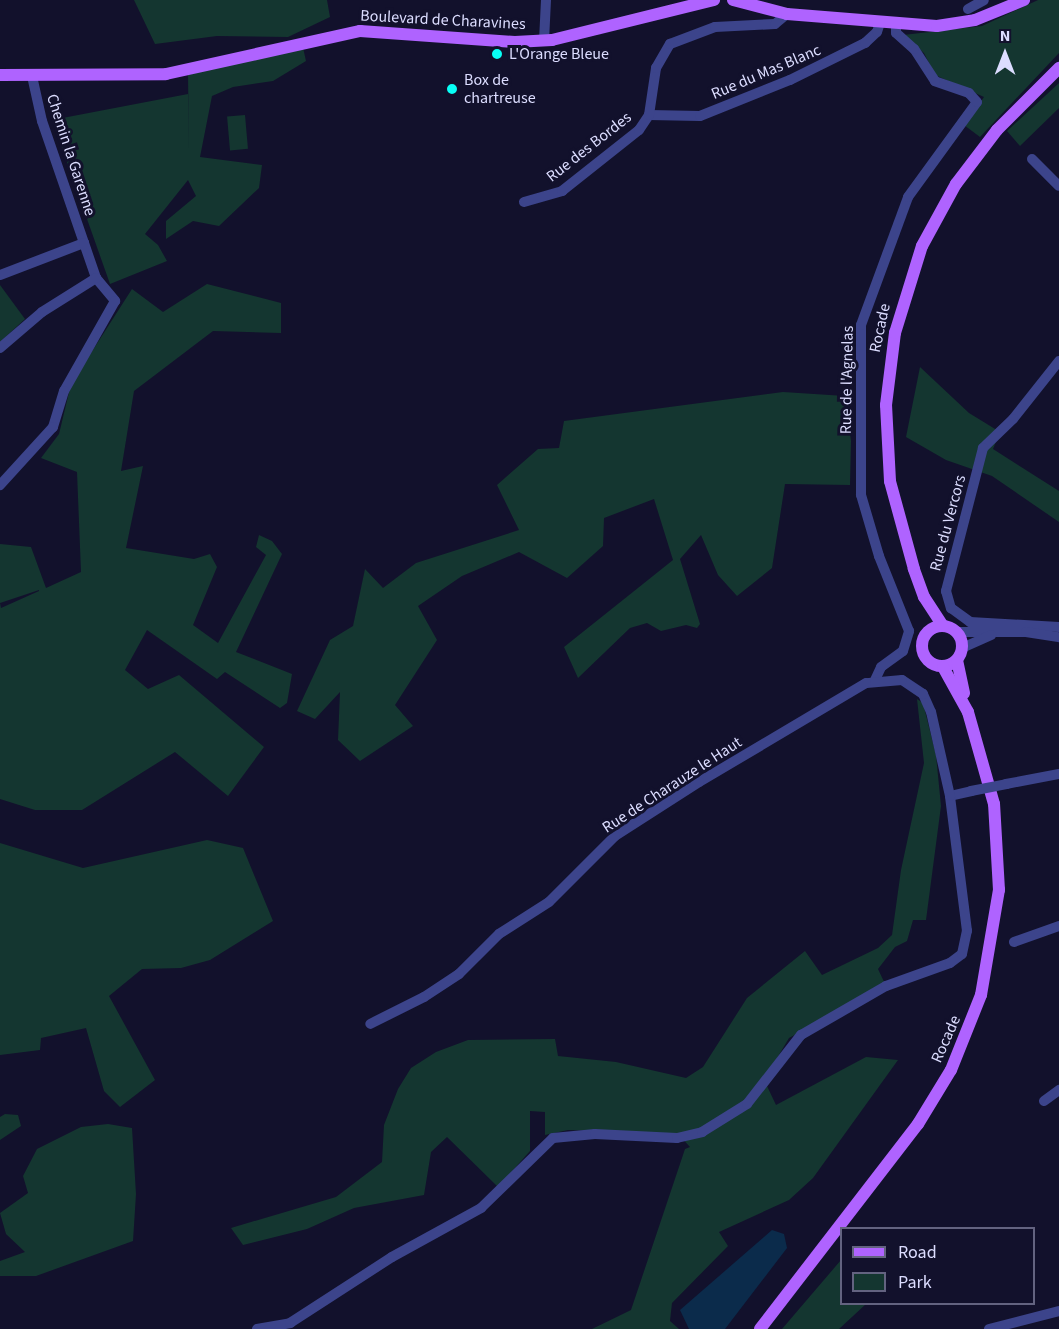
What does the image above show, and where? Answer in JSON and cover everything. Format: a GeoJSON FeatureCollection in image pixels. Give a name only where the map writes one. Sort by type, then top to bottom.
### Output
{"type":"FeatureCollection","features":[{"type":"Feature","properties":{"kind":"main road","name":"Boulevard de Charavines"},"geometry":{"type":"LineString","coordinates":[[0,75],[166,74],[360,31],[544,41],[714,0]]}},
{"type":"Feature","properties":{"kind":"main road"},"geometry":{"type":"LineString","coordinates":[[733,0],[787,14],[896,25],[956,24],[1005,4],[1024,0]]}},
{"type":"Feature","properties":{"kind":"main road","name":"Rocade"},"geometry":{"type":"LineString","coordinates":[[943,626],[924,597],[904,542],[890,481],[886,405],[895,333],[912,273],[944,202],[982,148],[1059,68]]}},
{"type":"Feature","properties":{"kind":"main road","name":"Rocade"},"geometry":{"type":"LineString","coordinates":[[1028,99],[1059,74]]}},
{"type":"Feature","properties":{"kind":"main road","name":"Rocade"},"geometry":{"type":"LineString","coordinates":[[924,597],[928,631]]}},
{"type":"Feature","properties":{"kind":"main road"},"geometry":{"type":"LineString","coordinates":[[943,626],[957,632],[960,654],[943,667],[931,664],[923,654],[922,642],[928,631],[943,626]]}},
{"type":"Feature","properties":{"kind":"main road","name":"Rocade"},"geometry":{"type":"LineString","coordinates":[[760,1329],[918,1124],[951,1070],[981,995],[997,915],[999,853],[989,779],[966,706],[960,654]]}},
{"type":"Feature","properties":{"kind":"main road","name":"Rocade"},"geometry":{"type":"LineString","coordinates":[[943,667],[966,706]]}},
{"type":"Feature","properties":{"kind":"street"},"geometry":{"type":"LineString","coordinates":[[544,41],[546,0]]}},
{"type":"Feature","properties":{"kind":"street"},"geometry":{"type":"LineString","coordinates":[[968,9],[984,0]]}},
{"type":"Feature","properties":{"kind":"street","name":"Rue des Bordes"},"geometry":{"type":"LineString","coordinates":[[524,202],[562,191],[639,130],[649,115],[651,86],[661,54],[670,44],[715,27],[775,24],[787,14]]}},
{"type":"Feature","properties":{"kind":"street","name":"Rue du Mas Blanc"},"geometry":{"type":"LineString","coordinates":[[649,115],[700,116],[780,84],[865,43],[877,32],[880,23]]}},
{"type":"Feature","properties":{"kind":"street","name":"Rue de l'Agnelas"},"geometry":{"type":"LineString","coordinates":[[875,680],[881,667],[903,651],[909,631],[879,556],[861,495],[861,325],[908,196],[977,102],[969,93],[935,81],[914,49],[896,33],[896,25]]}},
{"type":"Feature","properties":{"kind":"street","name":"Chemin la Garenne"},"geometry":{"type":"LineString","coordinates":[[0,485],[53,428],[64,391],[115,301],[96,278],[42,122],[29,76]]}},
{"type":"Feature","properties":{"kind":"street"},"geometry":{"type":"LineString","coordinates":[[1032,159],[1059,186]]}},
{"type":"Feature","properties":{"kind":"street"},"geometry":{"type":"LineString","coordinates":[[0,275],[84,243]]}},
{"type":"Feature","properties":{"kind":"street"},"geometry":{"type":"LineString","coordinates":[[0,348],[42,312],[96,278]]}},
{"type":"Feature","properties":{"kind":"street","name":"Rue du Vercors"},"geometry":{"type":"LineString","coordinates":[[1059,361],[1013,419],[983,448],[946,591],[951,608],[970,622],[1059,627]]}},
{"type":"Feature","properties":{"kind":"street"},"geometry":{"type":"LineString","coordinates":[[957,632],[1000,632],[1059,637]]}},
{"type":"Feature","properties":{"kind":"street"},"geometry":{"type":"LineString","coordinates":[[960,654],[1000,632]]}},
{"type":"Feature","properties":{"kind":"street"},"geometry":{"type":"LineString","coordinates":[[257,1329],[291,1323],[392,1257],[481,1208],[553,1138],[595,1134],[677,1138],[702,1132],[747,1104],[801,1035],[886,986],[950,963],[962,954],[967,931],[950,796],[931,712],[923,694],[902,680],[875,680]]}},
{"type":"Feature","properties":{"kind":"street","name":"Rue de Charauze le Haut"},"geometry":{"type":"LineString","coordinates":[[370,1024],[424,997],[459,974],[499,934],[549,902],[615,836],[699,782],[875,680]]}},
{"type":"Feature","properties":{"kind":"street"},"geometry":{"type":"LineString","coordinates":[[950,796],[1059,774]]}},
{"type":"Feature","properties":{"kind":"street"},"geometry":{"type":"LineString","coordinates":[[1014,942],[1059,926]]}},
{"type":"Feature","properties":{"kind":"street"},"geometry":{"type":"LineString","coordinates":[[1044,1101],[1059,1090]]}},
{"type":"Feature","properties":{"kind":"street"},"geometry":{"type":"LineString","coordinates":[[989,1329],[1058,1313]]}},
{"type":"Feature","properties":{"kind":"green space"},"geometry":{"type":"Polygon","coordinates":[[[134,0],[327,0],[330,17],[288,37],[217,36],[155,44],[134,0]]]}},
{"type":"Feature","properties":{"kind":"green space"},"geometry":{"type":"Polygon","coordinates":[[[1038,0],[1059,0],[1059,53],[980,137],[964,125],[984,97],[935,75],[924,53],[903,35],[982,26],[1038,0]]]}},
{"type":"Feature","properties":{"kind":"green space"},"geometry":{"type":"Polygon","coordinates":[[[302,43],[306,61],[273,81],[233,87],[212,96],[200,157],[262,165],[259,188],[219,226],[193,221],[166,239],[166,221],[196,196],[188,180],[145,234],[158,245],[167,261],[110,284],[52,120],[188,94],[189,152],[188,75],[302,43]]]}},
{"type":"Feature","properties":{"kind":"green space"},"geometry":{"type":"Polygon","coordinates":[[[1059,83],[1059,108],[1020,146],[1007,131],[1059,83]]]}},
{"type":"Feature","properties":{"kind":"green space"},"geometry":{"type":"Polygon","coordinates":[[[245,115],[248,149],[230,150],[227,117],[245,115]]]}},
{"type":"Feature","properties":{"kind":"green space"},"geometry":{"type":"Polygon","coordinates":[[[207,284],[281,303],[281,333],[213,331],[134,391],[121,471],[143,466],[126,548],[194,559],[210,554],[217,567],[193,625],[218,643],[266,555],[256,547],[259,535],[272,541],[282,554],[236,652],[292,674],[287,703],[280,708],[225,672],[217,679],[147,630],[125,670],[148,689],[179,675],[264,747],[228,796],[175,752],[82,810],[35,810],[0,799],[0,603],[0,544],[31,547],[46,588],[81,572],[77,472],[41,458],[59,434],[71,384],[132,289],[163,312],[207,284]],[[39,591],[0,603],[1,608],[39,591]]]}},
{"type":"Feature","properties":{"kind":"green space"},"geometry":{"type":"Polygon","coordinates":[[[0,285],[25,319],[0,342],[0,285]]]}},
{"type":"Feature","properties":{"kind":"green space"},"geometry":{"type":"Polygon","coordinates":[[[920,367],[969,413],[1000,432],[993,449],[1059,491],[1059,522],[992,476],[946,460],[906,437],[920,367]]]}},
{"type":"Feature","properties":{"kind":"green space"},"geometry":{"type":"Polygon","coordinates":[[[783,392],[845,396],[851,441],[850,485],[785,484],[772,568],[737,596],[718,575],[701,535],[680,559],[700,624],[697,628],[686,625],[661,631],[647,623],[630,628],[578,678],[564,647],[673,560],[654,499],[604,518],[603,546],[567,578],[519,552],[462,576],[418,606],[437,640],[395,705],[413,726],[360,761],[338,740],[340,692],[315,719],[297,711],[330,640],[353,626],[365,569],[383,588],[416,563],[519,530],[497,485],[538,449],[559,448],[564,421],[783,392]]]}},
{"type":"Feature","properties":{"kind":"green space"},"geometry":{"type":"Polygon","coordinates":[[[917,699],[923,703],[936,755],[941,806],[926,920],[913,920],[907,941],[895,947],[878,969],[886,986],[789,1038],[770,1070],[767,1086],[776,1105],[866,1057],[898,1060],[813,1178],[789,1200],[719,1232],[728,1246],[672,1303],[670,1321],[679,1329],[592,1329],[631,1310],[685,1149],[690,1147],[678,1134],[568,1130],[545,1135],[545,1112],[530,1111],[530,1151],[498,1187],[447,1137],[431,1152],[424,1195],[354,1208],[307,1229],[243,1245],[231,1228],[336,1197],[382,1162],[384,1125],[398,1089],[411,1068],[436,1052],[468,1040],[555,1039],[558,1056],[616,1062],[686,1078],[703,1067],[747,998],[805,951],[822,975],[878,948],[892,935],[901,870],[924,763],[917,699]]]}},
{"type":"Feature","properties":{"kind":"green space"},"geometry":{"type":"Polygon","coordinates":[[[207,840],[243,848],[273,921],[210,960],[181,968],[142,969],[109,996],[155,1080],[120,1107],[104,1091],[86,1028],[41,1038],[40,1050],[0,1055],[0,843],[83,868],[207,840]]]}},
{"type":"Feature","properties":{"kind":"green space"},"geometry":{"type":"Polygon","coordinates":[[[5,1114],[18,1115],[21,1126],[0,1140],[0,1117],[5,1114]]]}},
{"type":"Feature","properties":{"kind":"green space"},"geometry":{"type":"Polygon","coordinates":[[[108,1124],[132,1128],[136,1194],[133,1241],[36,1276],[0,1276],[0,1261],[25,1252],[6,1234],[0,1213],[28,1193],[23,1176],[37,1149],[81,1127],[108,1124]]]}},
{"type":"Feature","properties":{"kind":"green space"},"geometry":{"type":"Polygon","coordinates":[[[840,1261],[840,1305],[865,1305],[839,1329],[782,1329],[840,1261]]]}},
{"type":"Feature","properties":{"kind":"water"},"geometry":{"type":"Polygon","coordinates":[[[772,1230],[784,1234],[787,1248],[725,1329],[689,1329],[680,1310],[772,1230]]]}},
{"type":"Feature","properties":{"kind":"place","name":"L'Orange Bleue"},"geometry":{"type":"Point","coordinates":[497,54]}},
{"type":"Feature","properties":{"kind":"place","name":"Box de chartreuse"},"geometry":{"type":"Point","coordinates":[452,89]}}]}
